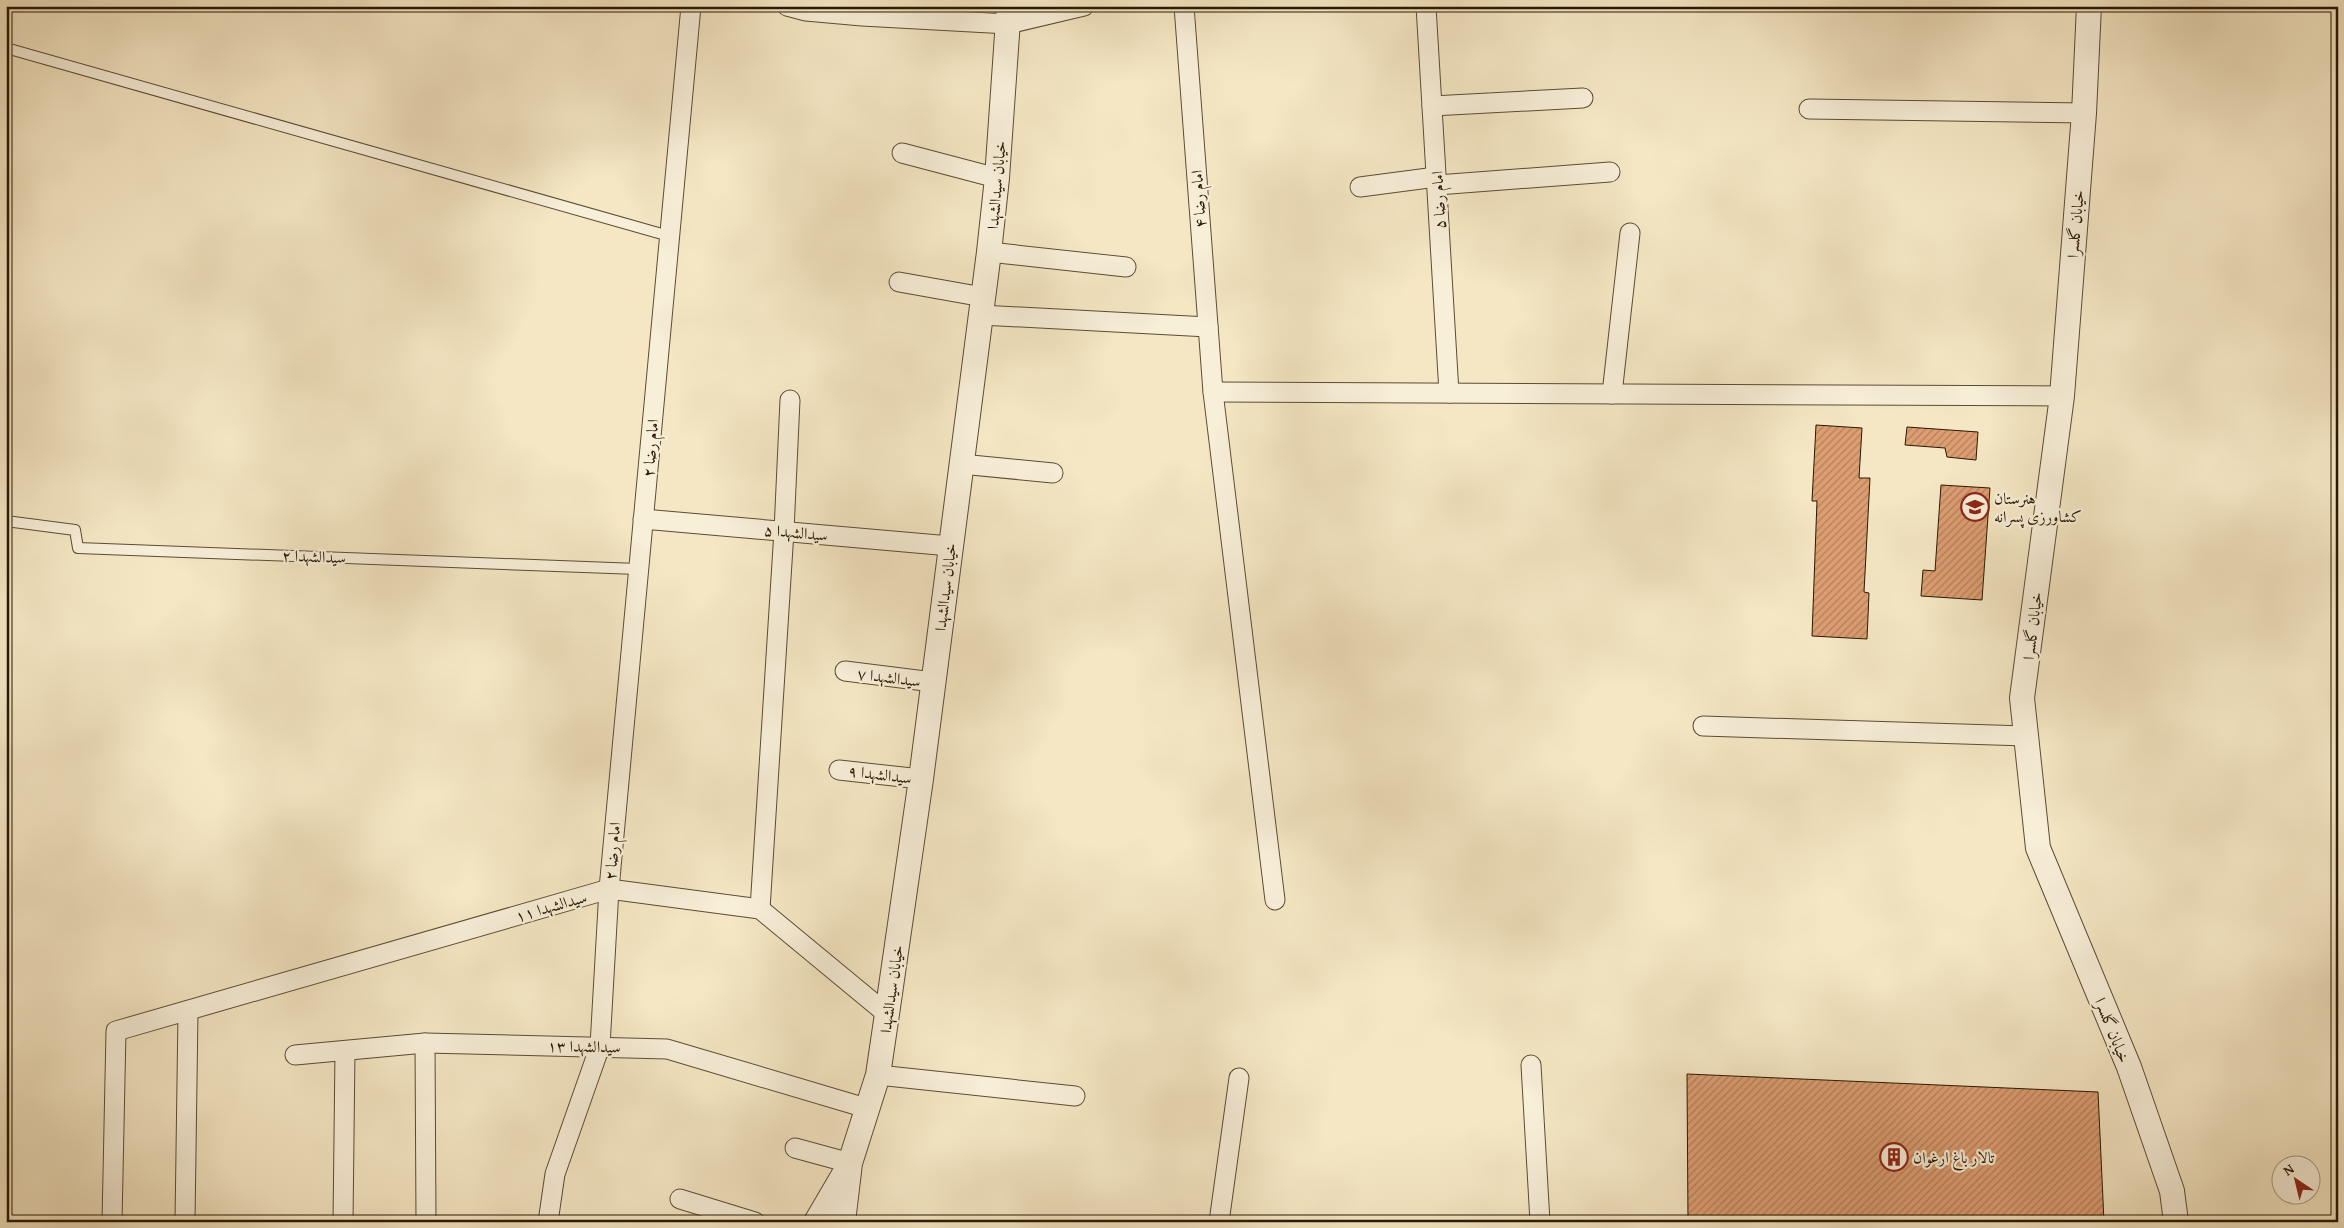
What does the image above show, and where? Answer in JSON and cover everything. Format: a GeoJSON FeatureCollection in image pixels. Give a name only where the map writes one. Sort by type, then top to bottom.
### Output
{"type":"FeatureCollection","features":[{"type":"Feature","properties":{"kind":"street","name":"امام رضا ۲"},"geometry":{"type":"LineString","coordinates":[[548,1222],[555,1174],[600,1046],[609,889],[691,6]]}},
{"type":"Feature","properties":{"kind":"street"},"geometry":{"type":"LineString","coordinates":[[788,6],[806,11],[1009,15],[1084,6]]}},
{"type":"Feature","properties":{"kind":"street","name":"امام رضا ۴"},"geometry":{"type":"LineString","coordinates":[[1184,6],[1213,392],[1275,900]]}},
{"type":"Feature","properties":{"kind":"street","name":"امام رضا ۵"},"geometry":{"type":"LineString","coordinates":[[1426,6],[1450,393]]}},
{"type":"Feature","properties":{"kind":"street","name":"خیابان گلسرا"},"geometry":{"type":"LineString","coordinates":[[2089,6],[2084,113],[2062,396],[2022,698],[2038,848],[2129,1067],[2172,1191],[2176,1222]]}},
{"type":"Feature","properties":{"kind":"street","name":"خیابان سیدالشهدا"},"geometry":{"type":"LineString","coordinates":[[850,1163],[878,1075],[921,779],[989,252],[997,178],[1009,15]]}},
{"type":"Feature","properties":{"kind":"street"},"geometry":{"type":"LineString","coordinates":[[1432,106],[1583,98]]}},
{"type":"Feature","properties":{"kind":"street"},"geometry":{"type":"LineString","coordinates":[[1809,110],[2084,113]]}},
{"type":"Feature","properties":{"kind":"street"},"geometry":{"type":"LineString","coordinates":[[902,153],[997,178]]}},
{"type":"Feature","properties":{"kind":"street"},"geometry":{"type":"LineString","coordinates":[[1360,187],[1610,172]]}},
{"type":"Feature","properties":{"kind":"street"},"geometry":{"type":"LineString","coordinates":[[1612,394],[1630,233]]}},
{"type":"Feature","properties":{"kind":"street"},"geometry":{"type":"LineString","coordinates":[[989,252],[1126,267]]}},
{"type":"Feature","properties":{"kind":"street"},"geometry":{"type":"LineString","coordinates":[[900,282],[982,306],[1208,327]]}},
{"type":"Feature","properties":{"kind":"street"},"geometry":{"type":"LineString","coordinates":[[1213,392],[2062,396]]}},
{"type":"Feature","properties":{"kind":"street"},"geometry":{"type":"LineString","coordinates":[[790,400],[784,531],[760,909],[887,1014]]}},
{"type":"Feature","properties":{"kind":"street"},"geometry":{"type":"LineString","coordinates":[[961,464],[1054,473]]}},
{"type":"Feature","properties":{"kind":"street","name":"سیدالشهدا ۵"},"geometry":{"type":"LineString","coordinates":[[643,518],[950,546]]}},
{"type":"Feature","properties":{"kind":"street","name":"سیدالشهدا ۷"},"geometry":{"type":"LineString","coordinates":[[845,671],[933,682]]}},
{"type":"Feature","properties":{"kind":"street"},"geometry":{"type":"LineString","coordinates":[[1703,726],[2026,736]]}},
{"type":"Feature","properties":{"kind":"street","name":"سیدالشهدا ۹"},"geometry":{"type":"LineString","coordinates":[[839,770],[921,779]]}},
{"type":"Feature","properties":{"kind":"street","name":"سیدالشهدا ۱۱"},"geometry":{"type":"LineString","coordinates":[[112,1222],[116,1031],[188,1012],[609,889],[760,909]]}},
{"type":"Feature","properties":{"kind":"street"},"geometry":{"type":"LineString","coordinates":[[185,1222],[188,1012]]}},
{"type":"Feature","properties":{"kind":"street"},"geometry":{"type":"LineString","coordinates":[[425,1043],[426,1222]]}},
{"type":"Feature","properties":{"kind":"street","name":"سیدالشهدا ۱۳"},"geometry":{"type":"LineString","coordinates":[[295,1055],[425,1043],[667,1049],[866,1108]]}},
{"type":"Feature","properties":{"kind":"street"},"geometry":{"type":"LineString","coordinates":[[343,1222],[344,1050]]}},
{"type":"Feature","properties":{"kind":"street"},"geometry":{"type":"LineString","coordinates":[[1531,1065],[1540,1222]]}},
{"type":"Feature","properties":{"kind":"street"},"geometry":{"type":"LineString","coordinates":[[878,1075],[1075,1096]]}},
{"type":"Feature","properties":{"kind":"street"},"geometry":{"type":"LineString","coordinates":[[1219,1222],[1239,1078]]}},
{"type":"Feature","properties":{"kind":"street"},"geometry":{"type":"LineString","coordinates":[[795,1148],[850,1163]]}},
{"type":"Feature","properties":{"kind":"street"},"geometry":{"type":"LineString","coordinates":[[816,1222],[850,1163]]}},
{"type":"Feature","properties":{"kind":"street"},"geometry":{"type":"LineString","coordinates":[[843,1222],[850,1163]]}},
{"type":"Feature","properties":{"kind":"street"},"geometry":{"type":"LineString","coordinates":[[680,1199],[755,1222]]}},
{"type":"Feature","properties":{"kind":"lane"},"geometry":{"type":"LineString","coordinates":[[6,48],[669,236]]}},
{"type":"Feature","properties":{"kind":"lane","name":"سیدالشهدا ۲"},"geometry":{"type":"LineString","coordinates":[[6,521],[75,530],[78,548],[638,569]]}},
{"type":"Feature","properties":{"kind":"building"},"geometry":{"type":"Polygon","coordinates":[[[1816,425],[1862,428],[1859,478],[1870,478],[1864,592],[1869,593],[1867,639],[1812,636],[1817,501],[1812,501],[1816,425]]]}},
{"type":"Feature","properties":{"kind":"building"},"geometry":{"type":"Polygon","coordinates":[[[1907,427],[1978,432],[1976,460],[1947,457],[1945,448],[1905,445],[1907,427]]]}},
{"type":"Feature","properties":{"kind":"building"},"geometry":{"type":"Polygon","coordinates":[[[1941,485],[1990,488],[1982,600],[1921,596],[1923,570],[1935,571],[1941,485]]]}},
{"type":"Feature","properties":{"kind":"building","name":"تالار باغ ارغوان"},"geometry":{"type":"Polygon","coordinates":[[[1687,1074],[2098,1092],[2104,1222],[1688,1222],[1687,1074]]]}},
{"type":"Feature","properties":{"kind":"place","name":"هنرستان کشاورزی پسرانه"},"geometry":{"type":"Point","coordinates":[1975,507]}},
{"type":"Feature","properties":{"kind":"place","name":"تالار باغ ارغوان"},"geometry":{"type":"Point","coordinates":[1894,1157]}}]}
